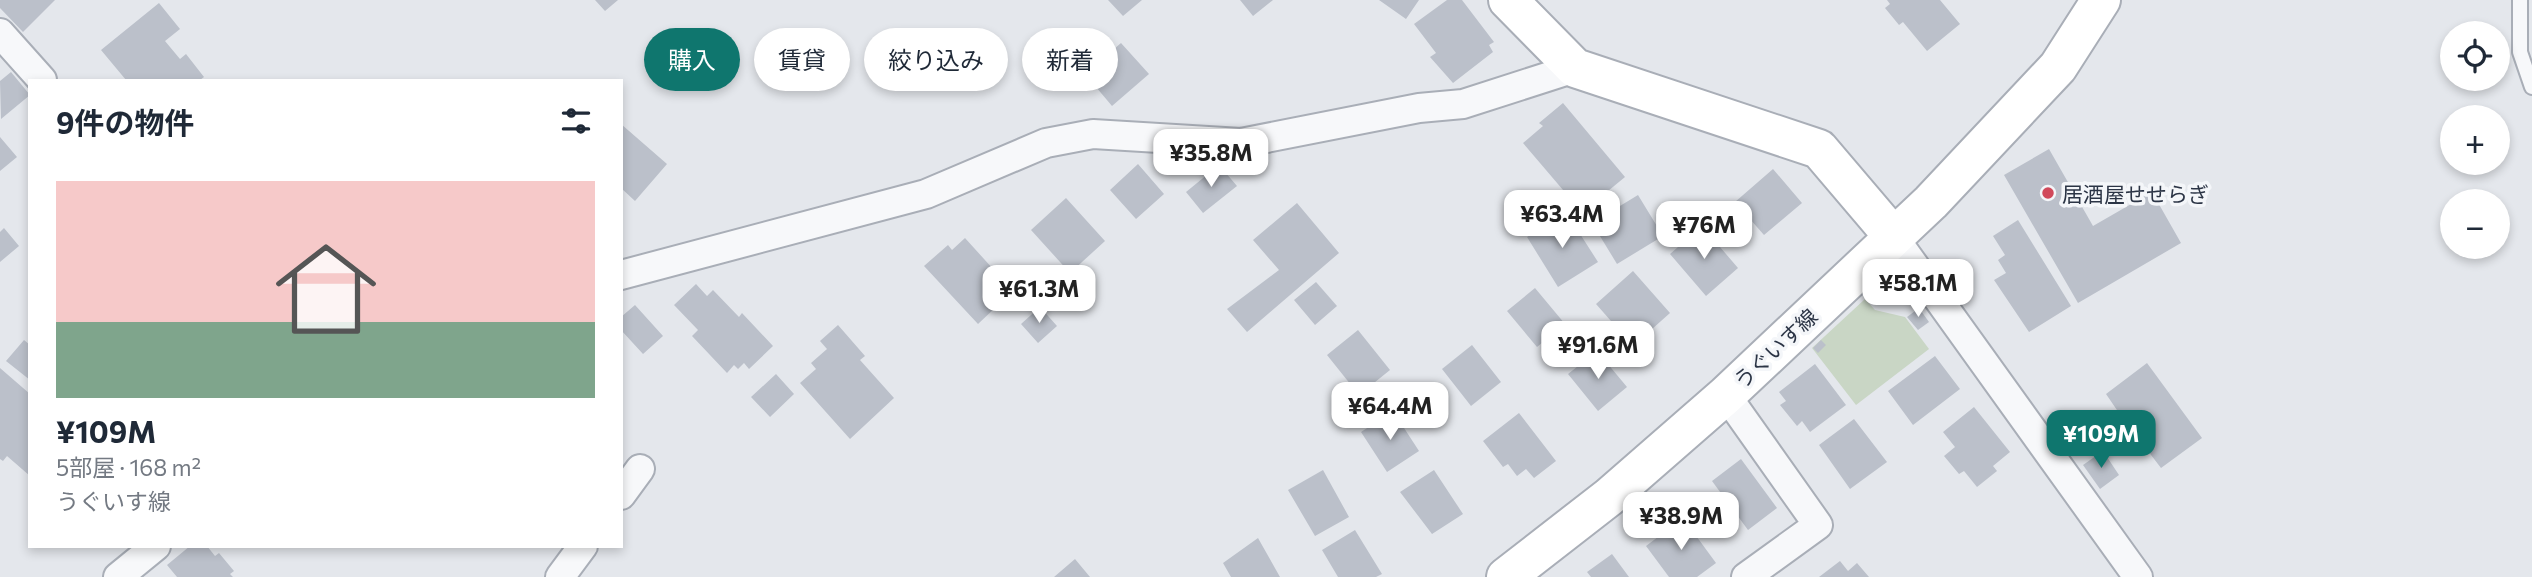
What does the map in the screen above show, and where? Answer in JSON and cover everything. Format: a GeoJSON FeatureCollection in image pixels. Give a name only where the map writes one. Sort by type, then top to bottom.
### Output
{"type":"FeatureCollection","features":[{"type":"Feature","properties":{"kind":"street"},"geometry":{"type":"LineString","coordinates":[[1508,0],[1575,68],[1819,149],[1894,236],[2138,577]]}},
{"type":"Feature","properties":{"kind":"street","name":"うぐいす線"},"geometry":{"type":"LineString","coordinates":[[1506,577],[1609,498],[1726,395],[1894,236],[2058,67],[2101,0]]}},
{"type":"Feature","properties":{"kind":"street"},"geometry":{"type":"LineString","coordinates":[[0,33],[41,79]]}},
{"type":"Feature","properties":{"kind":"street"},"geometry":{"type":"LineString","coordinates":[[623,274],[926,194],[1046,143],[1093,134],[1241,143],[1419,108],[1463,104],[1575,68]]}},
{"type":"Feature","properties":{"kind":"street"},"geometry":{"type":"LineString","coordinates":[[1726,395],[1818,525],[1746,577]]}},
{"type":"Feature","properties":{"kind":"street"},"geometry":{"type":"LineString","coordinates":[[623,492],[640,469]]}},
{"type":"Feature","properties":{"kind":"street"},"geometry":{"type":"LineString","coordinates":[[118,577],[154,548]]}},
{"type":"Feature","properties":{"kind":"street"},"geometry":{"type":"LineString","coordinates":[[560,577],[582,548]]}},
{"type":"Feature","properties":{"kind":"lane"},"geometry":{"type":"LineString","coordinates":[[2520,0],[2521,52],[2532,88]]}},
{"type":"Feature","properties":{"kind":"green space"},"geometry":{"type":"Polygon","coordinates":[[[1865,299],[1875,310],[1905,317],[1929,349],[1856,405],[1812,348],[1865,299]]]}},
{"type":"Feature","properties":{"kind":"building"},"geometry":{"type":"Polygon","coordinates":[[[0,0],[55,0],[23,32],[0,8],[0,0]]]}},
{"type":"Feature","properties":{"kind":"building"},"geometry":{"type":"Polygon","coordinates":[[[595,0],[618,0],[605,11],[595,0]]]}},
{"type":"Feature","properties":{"kind":"building"},"geometry":{"type":"Polygon","coordinates":[[[1108,0],[1142,0],[1123,16],[1108,0]]]}},
{"type":"Feature","properties":{"kind":"building"},"geometry":{"type":"Polygon","coordinates":[[[1240,0],[1273,0],[1253,16],[1240,0]]]}},
{"type":"Feature","properties":{"kind":"building"},"geometry":{"type":"Polygon","coordinates":[[[1379,0],[1419,0],[1406,19],[1379,0]]]}},
{"type":"Feature","properties":{"kind":"building"},"geometry":{"type":"Polygon","coordinates":[[[1447,0],[1462,0],[1494,42],[1489,45],[1493,52],[1453,83],[1430,57],[1436,53],[1414,24],[1447,0]]]}},
{"type":"Feature","properties":{"kind":"building"},"geometry":{"type":"Polygon","coordinates":[[[1887,0],[1940,0],[1960,24],[1927,51],[1903,22],[1899,25],[1885,8],[1890,4],[1887,0]]]}},
{"type":"Feature","properties":{"kind":"building"},"geometry":{"type":"Polygon","coordinates":[[[159,3],[180,29],[165,41],[180,59],[186,54],[204,77],[125,79],[101,50],[159,3]]]}},
{"type":"Feature","properties":{"kind":"building"},"geometry":{"type":"Polygon","coordinates":[[[1121,43],[1149,74],[1112,106],[1099,91],[1118,91],[1118,46],[1121,43]]]}},
{"type":"Feature","properties":{"kind":"building"},"geometry":{"type":"Polygon","coordinates":[[[11,72],[28,93],[28,97],[1,119],[0,81],[11,72]]]}},
{"type":"Feature","properties":{"kind":"building"},"geometry":{"type":"Polygon","coordinates":[[[1563,103],[1625,177],[1585,210],[1573,194],[1569,197],[1523,143],[1543,126],[1539,123],[1563,103]]]}},
{"type":"Feature","properties":{"kind":"building"},"geometry":{"type":"Polygon","coordinates":[[[623,126],[667,164],[635,201],[623,190],[623,126]]]}},
{"type":"Feature","properties":{"kind":"building"},"geometry":{"type":"Polygon","coordinates":[[[0,137],[17,157],[0,171],[0,137]]]}},
{"type":"Feature","properties":{"kind":"building"},"geometry":{"type":"Polygon","coordinates":[[[2049,149],[2093,226],[2152,192],[2181,243],[2078,303],[2004,175],[2049,149]]]}},
{"type":"Feature","properties":{"kind":"building"},"geometry":{"type":"Polygon","coordinates":[[[1138,164],[1164,194],[1136,219],[1110,190],[1138,164]]]}},
{"type":"Feature","properties":{"kind":"building"},"geometry":{"type":"Polygon","coordinates":[[[1219,165],[1237,186],[1203,213],[1186,192],[1219,165]]]}},
{"type":"Feature","properties":{"kind":"building"},"geometry":{"type":"Polygon","coordinates":[[[1773,169],[1802,203],[1764,235],[1735,202],[1773,169]]]}},
{"type":"Feature","properties":{"kind":"building"},"geometry":{"type":"Polygon","coordinates":[[[1638,195],[1663,236],[1617,264],[1592,223],[1638,195]]]}},
{"type":"Feature","properties":{"kind":"building"},"geometry":{"type":"Polygon","coordinates":[[[1066,198],[1105,241],[1070,273],[1031,230],[1066,198]]]}},
{"type":"Feature","properties":{"kind":"building"},"geometry":{"type":"Polygon","coordinates":[[[1297,203],[1339,253],[1247,332],[1227,309],[1279,270],[1253,240],[1297,203]]]}},
{"type":"Feature","properties":{"kind":"building"},"geometry":{"type":"Polygon","coordinates":[[[1566,212],[1598,262],[1558,287],[1527,237],[1566,212]]]}},
{"type":"Feature","properties":{"kind":"building"},"geometry":{"type":"Polygon","coordinates":[[[2018,220],[2071,306],[2029,332],[1994,280],[2006,273],[1998,260],[2005,255],[1993,236],[2018,220]]]}},
{"type":"Feature","properties":{"kind":"building"},"geometry":{"type":"Polygon","coordinates":[[[1702,226],[1738,268],[1706,296],[1670,254],[1702,226]]]}},
{"type":"Feature","properties":{"kind":"building"},"geometry":{"type":"Polygon","coordinates":[[[4,228],[19,246],[0,262],[0,232],[4,228]]]}},
{"type":"Feature","properties":{"kind":"building"},"geometry":{"type":"Polygon","coordinates":[[[965,238],[1013,291],[978,324],[924,266],[948,245],[952,250],[965,238]]]}},
{"type":"Feature","properties":{"kind":"building"},"geometry":{"type":"Polygon","coordinates":[[[1633,271],[1670,313],[1633,346],[1596,304],[1633,271]]]}},
{"type":"Feature","properties":{"kind":"building"},"geometry":{"type":"Polygon","coordinates":[[[1316,282],[1337,306],[1315,325],[1294,300],[1316,282]]]}},
{"type":"Feature","properties":{"kind":"building"},"geometry":{"type":"Polygon","coordinates":[[[696,284],[707,296],[713,290],[739,317],[742,313],[773,346],[749,369],[744,363],[738,369],[734,365],[727,373],[692,336],[698,330],[674,305],[696,284]]]}},
{"type":"Feature","properties":{"kind":"building"},"geometry":{"type":"Polygon","coordinates":[[[1535,288],[1565,324],[1537,347],[1507,311],[1535,288]]]}},
{"type":"Feature","properties":{"kind":"building"},"geometry":{"type":"Polygon","coordinates":[[[635,305],[663,336],[643,354],[623,332],[623,315],[635,305]]]}},
{"type":"Feature","properties":{"kind":"building"},"geometry":{"type":"Polygon","coordinates":[[[1040,307],[1057,326],[1038,343],[1021,324],[1040,307]]]}},
{"type":"Feature","properties":{"kind":"building"},"geometry":{"type":"Polygon","coordinates":[[[1919,308],[1929,322],[1918,330],[1907,317],[1919,308]]]}},
{"type":"Feature","properties":{"kind":"building"},"geometry":{"type":"Polygon","coordinates":[[[838,325],[865,356],[860,360],[894,398],[850,439],[800,383],[816,369],[811,363],[827,349],[820,341],[838,325]]]}},
{"type":"Feature","properties":{"kind":"building"},"geometry":{"type":"Polygon","coordinates":[[[1358,330],[1390,370],[1359,395],[1327,355],[1358,330]]]}},
{"type":"Feature","properties":{"kind":"building"},"geometry":{"type":"Polygon","coordinates":[[[24,340],[28,343],[28,378],[6,361],[24,340]]]}},
{"type":"Feature","properties":{"kind":"building"},"geometry":{"type":"Polygon","coordinates":[[[1821,340],[1826,345],[1818,353],[1813,348],[1821,340]]]}},
{"type":"Feature","properties":{"kind":"building"},"geometry":{"type":"Polygon","coordinates":[[[1472,345],[1501,382],[1471,406],[1442,369],[1472,345]]]}},
{"type":"Feature","properties":{"kind":"building"},"geometry":{"type":"Polygon","coordinates":[[[1597,351],[1627,387],[1598,411],[1568,374],[1597,351]]]}},
{"type":"Feature","properties":{"kind":"building"},"geometry":{"type":"Polygon","coordinates":[[[1935,356],[1960,389],[1913,425],[1888,391],[1935,356]]]}},
{"type":"Feature","properties":{"kind":"building"},"geometry":{"type":"Polygon","coordinates":[[[2147,363],[2202,438],[2161,468],[2148,451],[2143,455],[2117,419],[2121,416],[2106,394],[2147,363]]]}},
{"type":"Feature","properties":{"kind":"building"},"geometry":{"type":"Polygon","coordinates":[[[1815,364],[1846,405],[1810,432],[1802,421],[1797,426],[1780,405],[1786,401],[1779,392],[1815,364]]]}},
{"type":"Feature","properties":{"kind":"building"},"geometry":{"type":"Polygon","coordinates":[[[0,368],[28,392],[28,474],[7,456],[3,461],[0,459],[0,368]]]}},
{"type":"Feature","properties":{"kind":"building"},"geometry":{"type":"Polygon","coordinates":[[[776,374],[794,394],[770,417],[751,397],[776,374]]]}},
{"type":"Feature","properties":{"kind":"building"},"geometry":{"type":"Polygon","coordinates":[[[1974,407],[2010,452],[1993,466],[1997,471],[1977,487],[1964,471],[1959,474],[1944,456],[1955,447],[1943,432],[1974,407]]]}},
{"type":"Feature","properties":{"kind":"building"},"geometry":{"type":"Polygon","coordinates":[[[1393,411],[1419,451],[1387,472],[1361,432],[1393,411]]]}},
{"type":"Feature","properties":{"kind":"building"},"geometry":{"type":"Polygon","coordinates":[[[1519,413],[1556,461],[1534,478],[1526,469],[1517,476],[1508,464],[1503,467],[1483,441],[1519,413]]]}},
{"type":"Feature","properties":{"kind":"building"},"geometry":{"type":"Polygon","coordinates":[[[1854,419],[1887,462],[1850,489],[1819,445],[1854,419]]]}},
{"type":"Feature","properties":{"kind":"building"},"geometry":{"type":"Polygon","coordinates":[[[2103,451],[2119,475],[2100,489],[2083,465],[2103,451]]]}},
{"type":"Feature","properties":{"kind":"building"},"geometry":{"type":"Polygon","coordinates":[[[1741,459],[1777,508],[1748,530],[1712,481],[1741,459]]]}},
{"type":"Feature","properties":{"kind":"building"},"geometry":{"type":"Polygon","coordinates":[[[1323,470],[1349,517],[1315,536],[1288,490],[1323,470]]]}},
{"type":"Feature","properties":{"kind":"building"},"geometry":{"type":"Polygon","coordinates":[[[1434,470],[1463,514],[1432,534],[1400,492],[1434,470]]]}},
{"type":"Feature","properties":{"kind":"building"},"geometry":{"type":"Polygon","coordinates":[[[1683,518],[1716,563],[1697,577],[1669,577],[1646,546],[1683,518]]]}},
{"type":"Feature","properties":{"kind":"building"},"geometry":{"type":"Polygon","coordinates":[[[1355,530],[1382,574],[1376,577],[1338,577],[1322,550],[1355,530]]]}},
{"type":"Feature","properties":{"kind":"building"},"geometry":{"type":"Polygon","coordinates":[[[1258,538],[1280,577],[1231,577],[1223,563],[1258,538]]]}},
{"type":"Feature","properties":{"kind":"building"},"geometry":{"type":"Polygon","coordinates":[[[188,548],[209,548],[215,556],[219,553],[234,571],[230,574],[233,577],[177,577],[167,565],[188,548]]]}},
{"type":"Feature","properties":{"kind":"building"},"geometry":{"type":"Polygon","coordinates":[[[1612,554],[1629,577],[1591,577],[1587,572],[1612,554]]]}},
{"type":"Feature","properties":{"kind":"building"},"geometry":{"type":"Polygon","coordinates":[[[1075,559],[1090,577],[1054,577],[1075,559]]]}},
{"type":"Feature","properties":{"kind":"building"},"geometry":{"type":"Polygon","coordinates":[[[1840,561],[1848,571],[1857,563],[1869,577],[1819,577],[1840,561]]]}},
{"type":"Feature","properties":{"kind":"place","name":"居酒屋せせらぎ"},"geometry":{"type":"Point","coordinates":[2048,193]}}]}
